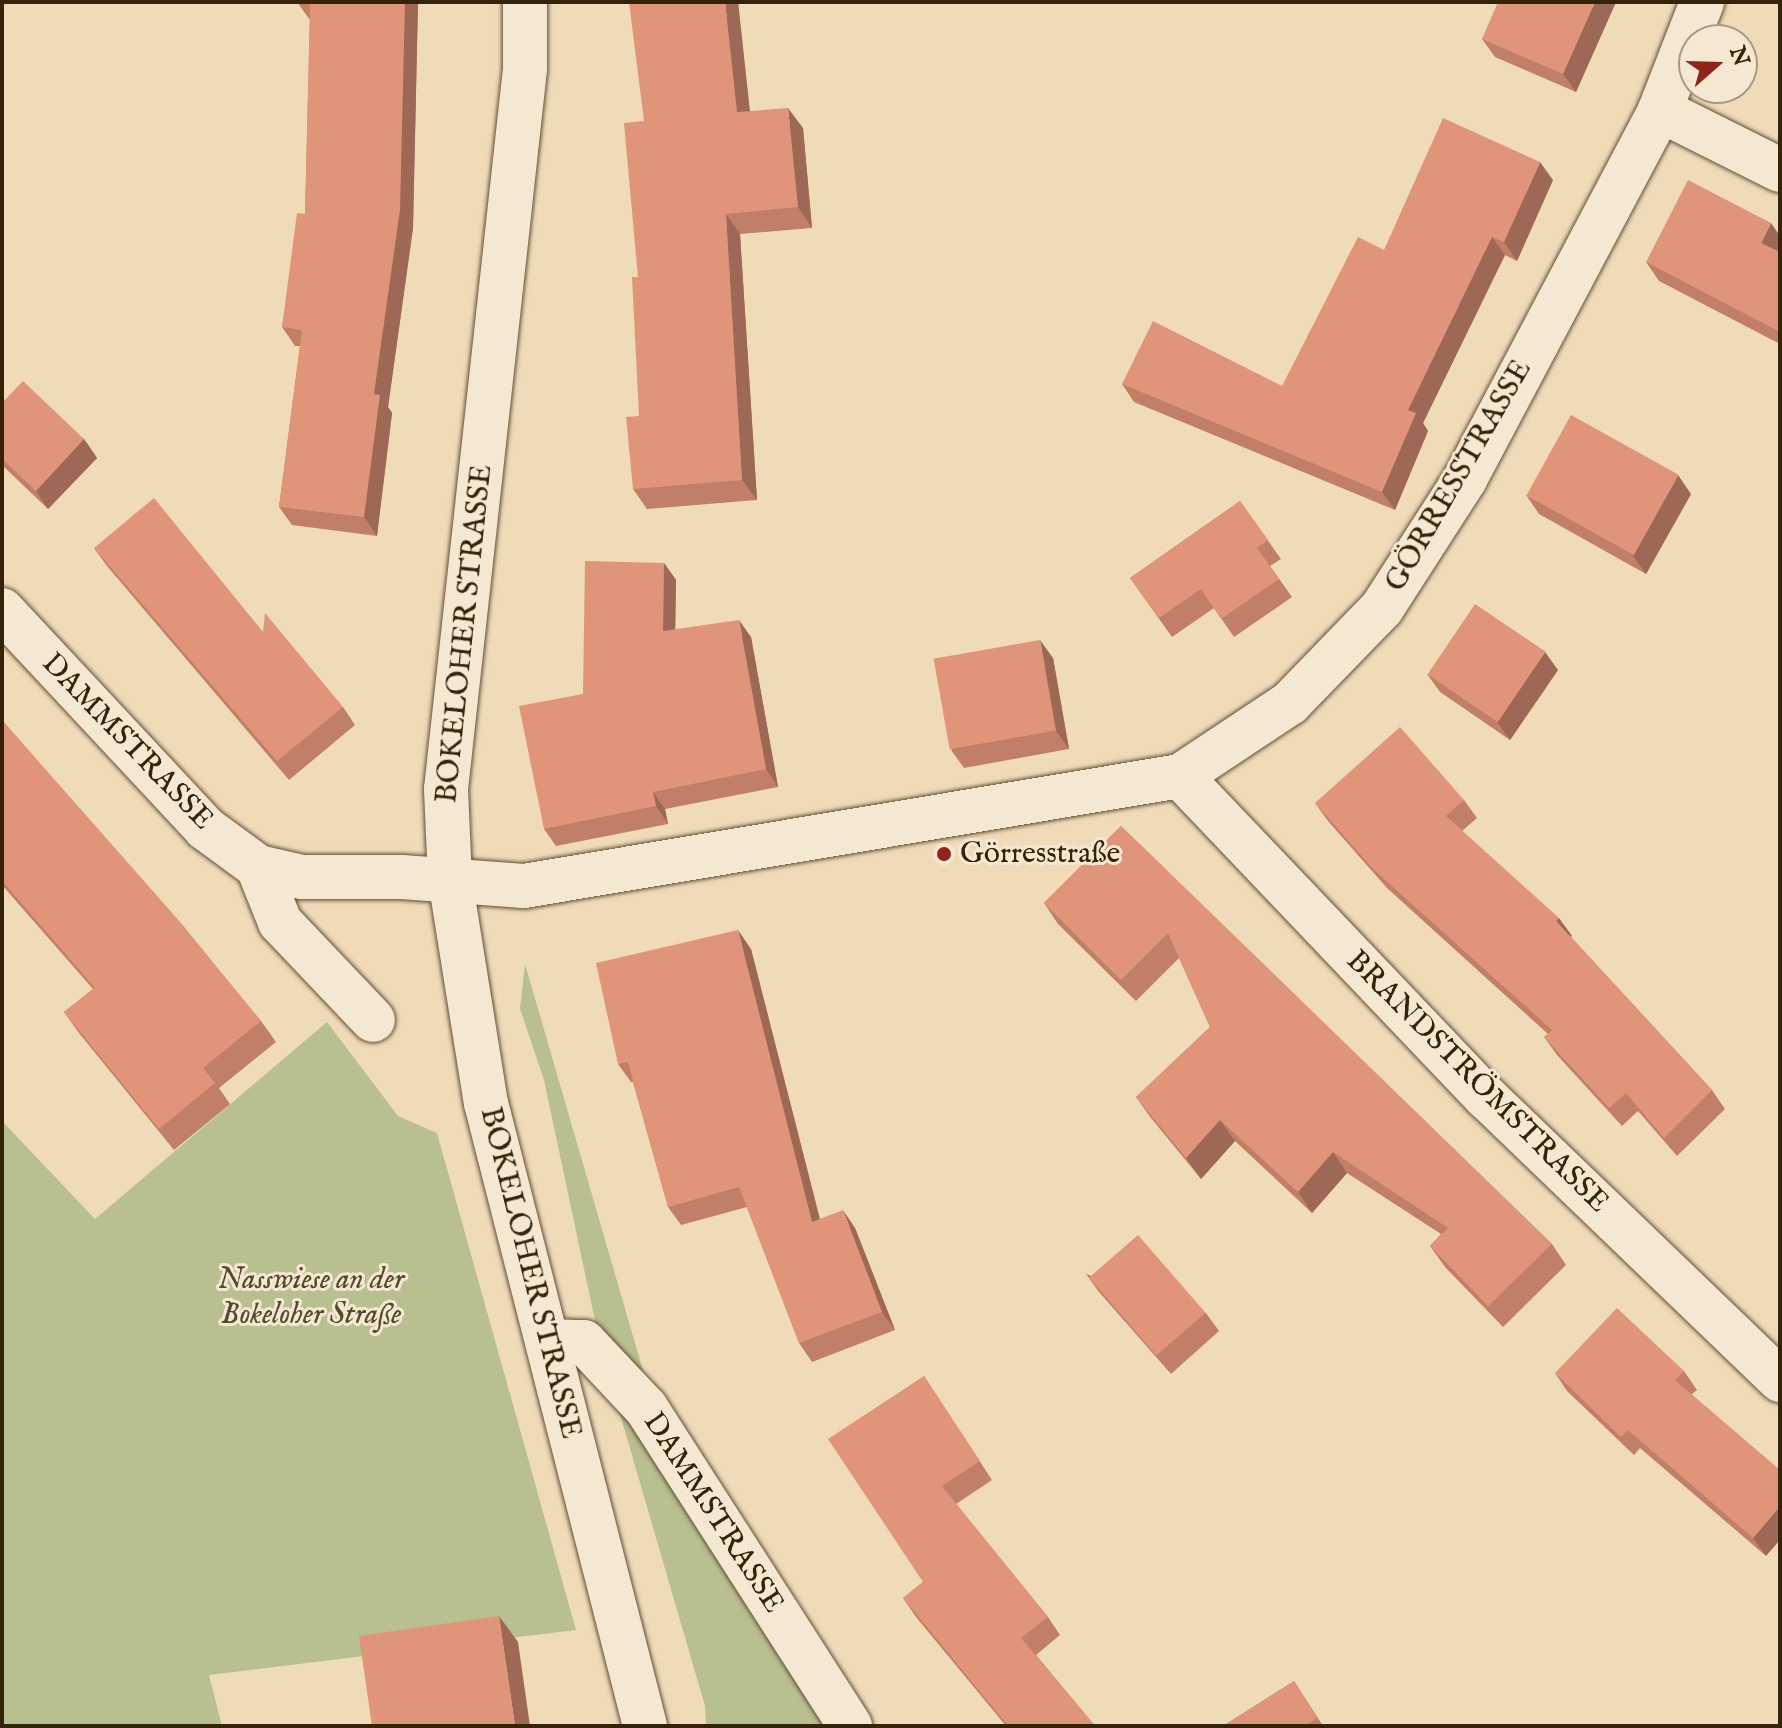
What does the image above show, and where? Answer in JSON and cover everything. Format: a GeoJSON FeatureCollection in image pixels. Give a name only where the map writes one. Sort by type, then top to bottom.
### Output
{"type":"FeatureCollection","features":[{"type":"Feature","properties":{"kind":"street","name":"BOKELOHER STRASSE"},"geometry":{"type":"LineString","coordinates":[[525,2],[525,69],[446,789],[450,879],[486,1103],[645,1726]]}},
{"type":"Feature","properties":{"kind":"street","name":"GÖRRESSTRASSE"},"geometry":{"type":"LineString","coordinates":[[450,879],[524,886],[1180,776],[1290,703],[1382,608],[1465,479],[1660,110],[1702,2]]}},
{"type":"Feature","properties":{"kind":"street"},"geometry":{"type":"LineString","coordinates":[[1660,110],[1780,170]]}},
{"type":"Feature","properties":{"kind":"street","name":"DAMMSTRASSE"},"geometry":{"type":"LineString","coordinates":[[2,610],[205,828],[258,867],[302,877],[450,879]]}},
{"type":"Feature","properties":{"kind":"street","name":"BRANDSTRÖMSTRASSE"},"geometry":{"type":"LineString","coordinates":[[1180,776],[1487,1098],[1780,1380]]}},
{"type":"Feature","properties":{"kind":"street"},"geometry":{"type":"LineString","coordinates":[[258,867],[280,922],[373,1020]]}},
{"type":"Feature","properties":{"kind":"street","name":"DAMMSTRASSE"},"geometry":{"type":"LineString","coordinates":[[547,1341],[584,1342],[646,1408],[850,1726]]}},
{"type":"Feature","properties":{"kind":"green space"},"geometry":{"type":"Polygon","coordinates":[[[525,964],[653,1405],[839,1726],[706,1726],[705,1706],[601,1349],[544,1080],[520,1009],[525,964]]]}},
{"type":"Feature","properties":{"kind":"green space","name":"Nasswiese an der Bokeloher Straße"},"geometry":{"type":"Polygon","coordinates":[[[327,1022],[398,1116],[437,1133],[576,1630],[209,1675],[222,1726],[2,1726],[2,1121],[95,1219],[327,1022]]]}},
{"type":"Feature","properties":{"kind":"building"},"geometry":{"type":"Polygon","coordinates":[[[297,2],[405,2],[400,210],[374,394],[380,395],[364,517],[279,507],[302,330],[282,327],[297,213],[305,214],[310,3],[297,2]]]}},
{"type":"Feature","properties":{"kind":"building"},"geometry":{"type":"Polygon","coordinates":[[[629,2],[725,2],[737,112],[788,108],[798,207],[726,214],[742,480],[633,489],[626,417],[639,416],[632,277],[638,277],[624,123],[644,121],[629,2]]]}},
{"type":"Feature","properties":{"kind":"building"},"geometry":{"type":"Polygon","coordinates":[[[1498,2],[1595,2],[1563,74],[1482,39],[1498,2]]]}},
{"type":"Feature","properties":{"kind":"building"},"geometry":{"type":"Polygon","coordinates":[[[1443,118],[1540,162],[1504,242],[1492,237],[1408,410],[1416,413],[1382,492],[1122,384],[1153,321],[1282,386],[1358,237],[1384,250],[1443,118]]]}},
{"type":"Feature","properties":{"kind":"building"},"geometry":{"type":"Polygon","coordinates":[[[1688,180],[1771,223],[1761,243],[1780,252],[1780,332],[1646,262],[1688,180]]]}},
{"type":"Feature","properties":{"kind":"building"},"geometry":{"type":"Polygon","coordinates":[[[23,381],[84,439],[36,491],[2,459],[2,403],[23,381]]]}},
{"type":"Feature","properties":{"kind":"building"},"geometry":{"type":"Polygon","coordinates":[[[1571,415],[1679,475],[1634,555],[1526,495],[1571,415]]]}},
{"type":"Feature","properties":{"kind":"building"},"geometry":{"type":"Polygon","coordinates":[[[154,498],[263,632],[265,613],[343,707],[277,761],[94,548],[154,498]]]}},
{"type":"Feature","properties":{"kind":"building"},"geometry":{"type":"Polygon","coordinates":[[[1240,501],[1268,540],[1257,548],[1279,579],[1221,619],[1201,589],[1159,618],[1130,578],[1240,501]]]}},
{"type":"Feature","properties":{"kind":"building"},"geometry":{"type":"Polygon","coordinates":[[[585,561],[664,563],[663,631],[739,620],[766,769],[653,792],[656,806],[544,829],[519,706],[583,694],[585,561]]]}},
{"type":"Feature","properties":{"kind":"building"},"geometry":{"type":"Polygon","coordinates":[[[1475,604],[1545,652],[1498,722],[1427,674],[1475,604]]]}},
{"type":"Feature","properties":{"kind":"building"},"geometry":{"type":"Polygon","coordinates":[[[1040,640],[1056,731],[950,749],[934,659],[1040,640]]]}},
{"type":"Feature","properties":{"kind":"building"},"geometry":{"type":"Polygon","coordinates":[[[2,720],[181,923],[261,1021],[203,1068],[215,1083],[159,1129],[64,1012],[95,988],[2,881],[2,720]]]}},
{"type":"Feature","properties":{"kind":"building"},"geometry":{"type":"Polygon","coordinates":[[[1400,727],[1464,800],[1446,816],[1559,918],[1556,921],[1712,1090],[1664,1138],[1626,1093],[1609,1108],[1544,1037],[1552,1030],[1374,870],[1315,803],[1400,727]]]}},
{"type":"Feature","properties":{"kind":"building"},"geometry":{"type":"Polygon","coordinates":[[[1121,826],[1552,1244],[1488,1306],[1430,1246],[1448,1228],[1333,1152],[1298,1192],[1220,1120],[1186,1158],[1136,1097],[1210,1027],[1168,933],[1121,980],[1044,903],[1121,826]]]}},
{"type":"Feature","properties":{"kind":"building"},"geometry":{"type":"Polygon","coordinates":[[[738,930],[812,1222],[843,1210],[882,1312],[799,1343],[739,1187],[668,1207],[628,1062],[618,1064],[596,963],[738,930]]]}},
{"type":"Feature","properties":{"kind":"building"},"geometry":{"type":"Polygon","coordinates":[[[1138,1235],[1206,1313],[1157,1355],[1089,1278],[1138,1235]]]}},
{"type":"Feature","properties":{"kind":"building"},"geometry":{"type":"Polygon","coordinates":[[[1617,1308],[1684,1371],[1675,1380],[1780,1470],[1780,1506],[1753,1538],[1628,1430],[1621,1437],[1555,1373],[1617,1308]]]}},
{"type":"Feature","properties":{"kind":"building"},"geometry":{"type":"Polygon","coordinates":[[[924,1376],[980,1461],[942,1486],[1048,1617],[1021,1638],[1095,1726],[1008,1726],[903,1598],[923,1582],[828,1439],[924,1376]]]}},
{"type":"Feature","properties":{"kind":"building"},"geometry":{"type":"Polygon","coordinates":[[[499,1616],[515,1726],[372,1726],[359,1636],[499,1616]]]}},
{"type":"Feature","properties":{"kind":"building"},"geometry":{"type":"Polygon","coordinates":[[[1294,1681],[1317,1718],[1305,1726],[1223,1726],[1294,1681]]]}},
{"type":"Feature","properties":{"kind":"place","name":"Görresstraße"},"geometry":{"type":"Point","coordinates":[944,854]}}]}
